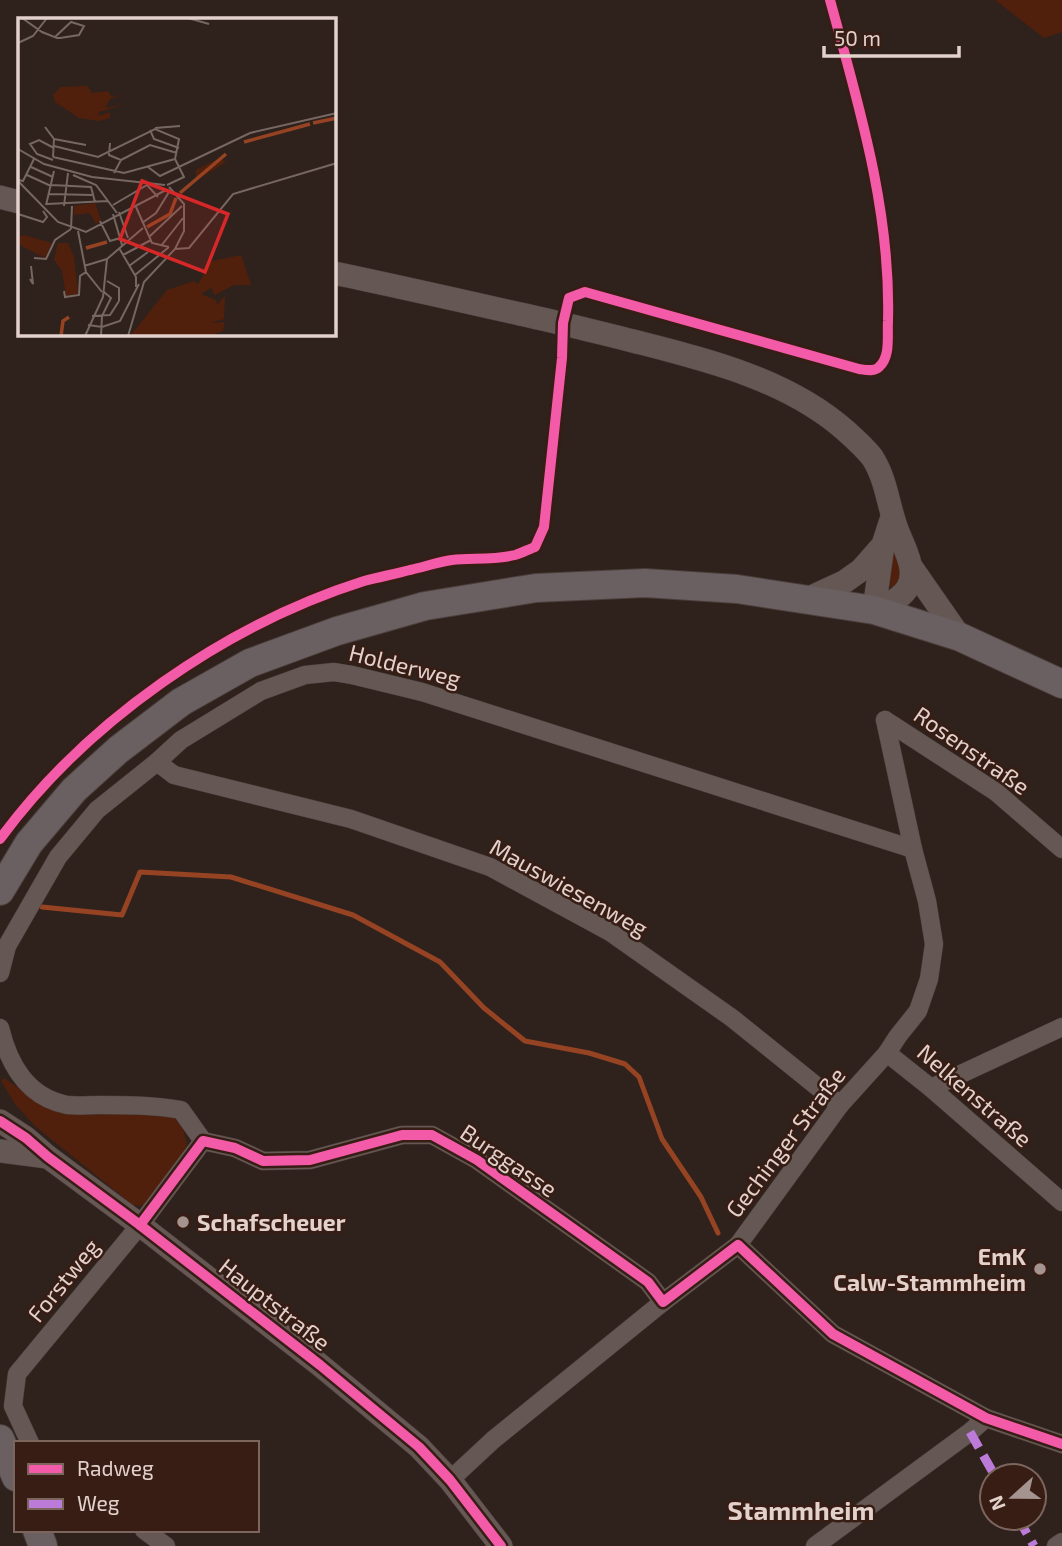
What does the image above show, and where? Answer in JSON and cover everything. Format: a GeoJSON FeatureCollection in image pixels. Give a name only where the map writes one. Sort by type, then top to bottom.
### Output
{"type":"FeatureCollection","features":[{"type":"Feature","properties":{"kind":"main road"},"geometry":{"type":"LineString","coordinates":[[0,891],[29,843],[75,790],[118,750],[181,702],[250,663],[338,631],[425,606],[536,587],[645,583],[737,589],[874,610],[960,637],[1062,684]]}},
{"type":"Feature","properties":{"kind":"main road"},"geometry":{"type":"LineString","coordinates":[[0,1439],[14,1472]]}},
{"type":"Feature","properties":{"kind":"street"},"geometry":{"type":"LineString","coordinates":[[0,197],[18,202]]}},
{"type":"Feature","properties":{"kind":"street"},"geometry":{"type":"LineString","coordinates":[[336,272],[563,323],[693,356],[737,370],[808,404],[836,422],[873,458],[886,485],[892,517],[912,568],[960,637]]}},
{"type":"Feature","properties":{"kind":"street"},"geometry":{"type":"LineString","coordinates":[[874,610],[883,545],[892,517]]}},
{"type":"Feature","properties":{"kind":"street"},"geometry":{"type":"LineString","coordinates":[[807,599],[844,582],[861,570],[883,545]]}},
{"type":"Feature","properties":{"kind":"street"},"geometry":{"type":"LineString","coordinates":[[874,610],[898,598],[909,586],[912,568]]}},
{"type":"Feature","properties":{"kind":"street","name":"Holderweg"},"geometry":{"type":"LineString","coordinates":[[0,973],[7,946],[58,857],[97,810],[181,740],[261,691],[304,675],[334,672],[422,692],[913,849]]}},
{"type":"Feature","properties":{"kind":"street","name":"Gechinger Straße"},"geometry":{"type":"LineString","coordinates":[[450,1480],[494,1440],[663,1302],[738,1245],[840,1105],[887,1053],[918,1012],[929,979],[934,944],[927,901],[913,849],[886,720]]}},
{"type":"Feature","properties":{"kind":"street","name":"Rosenstraße"},"geometry":{"type":"LineString","coordinates":[[886,720],[996,792],[1062,849]]}},
{"type":"Feature","properties":{"kind":"street","name":"Mauswiesenweg"},"geometry":{"type":"LineString","coordinates":[[157,762],[174,775],[351,819],[490,867],[610,932],[732,1018],[840,1105]]}},
{"type":"Feature","properties":{"kind":"street"},"geometry":{"type":"LineString","coordinates":[[931,1088],[1062,1027]]}},
{"type":"Feature","properties":{"kind":"street"},"geometry":{"type":"LineString","coordinates":[[0,1028],[5,1050],[21,1077],[39,1094],[67,1105],[155,1105],[181,1110],[203,1141],[140,1225]]}},
{"type":"Feature","properties":{"kind":"street","name":"Nelkenstraße"},"geometry":{"type":"LineString","coordinates":[[887,1053],[1062,1202]]}},
{"type":"Feature","properties":{"kind":"street","name":"Hauptstraße"},"geometry":{"type":"LineString","coordinates":[[0,1121],[26,1138],[320,1365],[419,1447],[450,1480],[500,1546]]}},
{"type":"Feature","properties":{"kind":"street","name":"Burggasse"},"geometry":{"type":"LineString","coordinates":[[203,1141],[235,1148],[263,1161],[310,1160],[402,1135],[432,1135],[477,1160],[648,1282],[663,1302]]}},
{"type":"Feature","properties":{"kind":"street","name":"Hauptstraße"},"geometry":{"type":"LineString","coordinates":[[0,1151],[48,1157]]}},
{"type":"Feature","properties":{"kind":"street","name":"Forstweg"},"geometry":{"type":"LineString","coordinates":[[29,1441],[13,1406],[18,1374],[140,1225]]}},
{"type":"Feature","properties":{"kind":"street"},"geometry":{"type":"LineString","coordinates":[[738,1245],[834,1334],[986,1418],[1062,1444]]}},
{"type":"Feature","properties":{"kind":"street"},"geometry":{"type":"LineString","coordinates":[[815,1546],[986,1418]]}},
{"type":"Feature","properties":{"kind":"street"},"geometry":{"type":"LineString","coordinates":[[147,1532],[166,1546]]}},
{"type":"Feature","properties":{"kind":"street"},"geometry":{"type":"LineString","coordinates":[[1056,1546],[1062,1542]]}},
{"type":"Feature","properties":{"kind":"shaded area"},"geometry":{"type":"Polygon","coordinates":[[[995,0],[1062,0],[1062,32],[1044,38],[995,0]]]}},
{"type":"Feature","properties":{"kind":"shaded area"},"geometry":{"type":"Polygon","coordinates":[[[892,547],[896,548],[901,577],[894,589],[889,586],[892,547]]]}},
{"type":"Feature","properties":{"kind":"shaded area"},"geometry":{"type":"Polygon","coordinates":[[[4,1078],[49,1109],[85,1115],[152,1111],[173,1116],[183,1129],[187,1144],[181,1158],[144,1206],[133,1205],[35,1126],[15,1104],[1,1081],[4,1078]]]}},
{"type":"Feature","properties":{"kind":"waterway"},"geometry":{"type":"LineString","coordinates":[[42,907],[122,915],[140,872],[231,877],[353,915],[440,962],[484,1008],[525,1041],[589,1053],[625,1064],[639,1077],[662,1139],[701,1197],[718,1233]]}},
{"type":"Feature","properties":{"kind":"marked path"},"geometry":{"type":"LineString","coordinates":[[970,1432],[987,1462]]}},
{"type":"Feature","properties":{"kind":"marked path"},"geometry":{"type":"LineString","coordinates":[[1026,1532],[1034,1546]]}},
{"type":"Feature","properties":{"kind":"cycle path"},"geometry":{"type":"LineString","coordinates":[[0,839],[35,796],[116,718],[210,651],[261,623],[364,581],[447,561],[507,557],[535,547],[544,527],[562,358],[563,323],[569,298],[585,292],[859,369],[872,370],[879,367],[888,346],[888,280],[879,199],[862,119],[830,0]]}},
{"type":"Feature","properties":{"kind":"cycle path"},"geometry":{"type":"LineString","coordinates":[[0,1121],[26,1138],[320,1365],[419,1447],[450,1480],[501,1546]]}},
{"type":"Feature","properties":{"kind":"cycle path"},"geometry":{"type":"LineString","coordinates":[[140,1225],[203,1141],[235,1148],[263,1161],[310,1160],[402,1135],[432,1135],[477,1160],[648,1282],[663,1302],[738,1245],[833,1334],[986,1418],[1062,1444]]}},
{"type":"Feature","properties":{"kind":"place","name":"Schafscheuer"},"geometry":{"type":"Point","coordinates":[183,1222]}},
{"type":"Feature","properties":{"kind":"place","name":"EmK Calw-Stammheim"},"geometry":{"type":"Point","coordinates":[1040,1269]}},
{"type":"Feature","properties":{"kind":"district","name":"Stammheim"},"geometry":{"type":"Point","coordinates":[801,1509]}}]}
